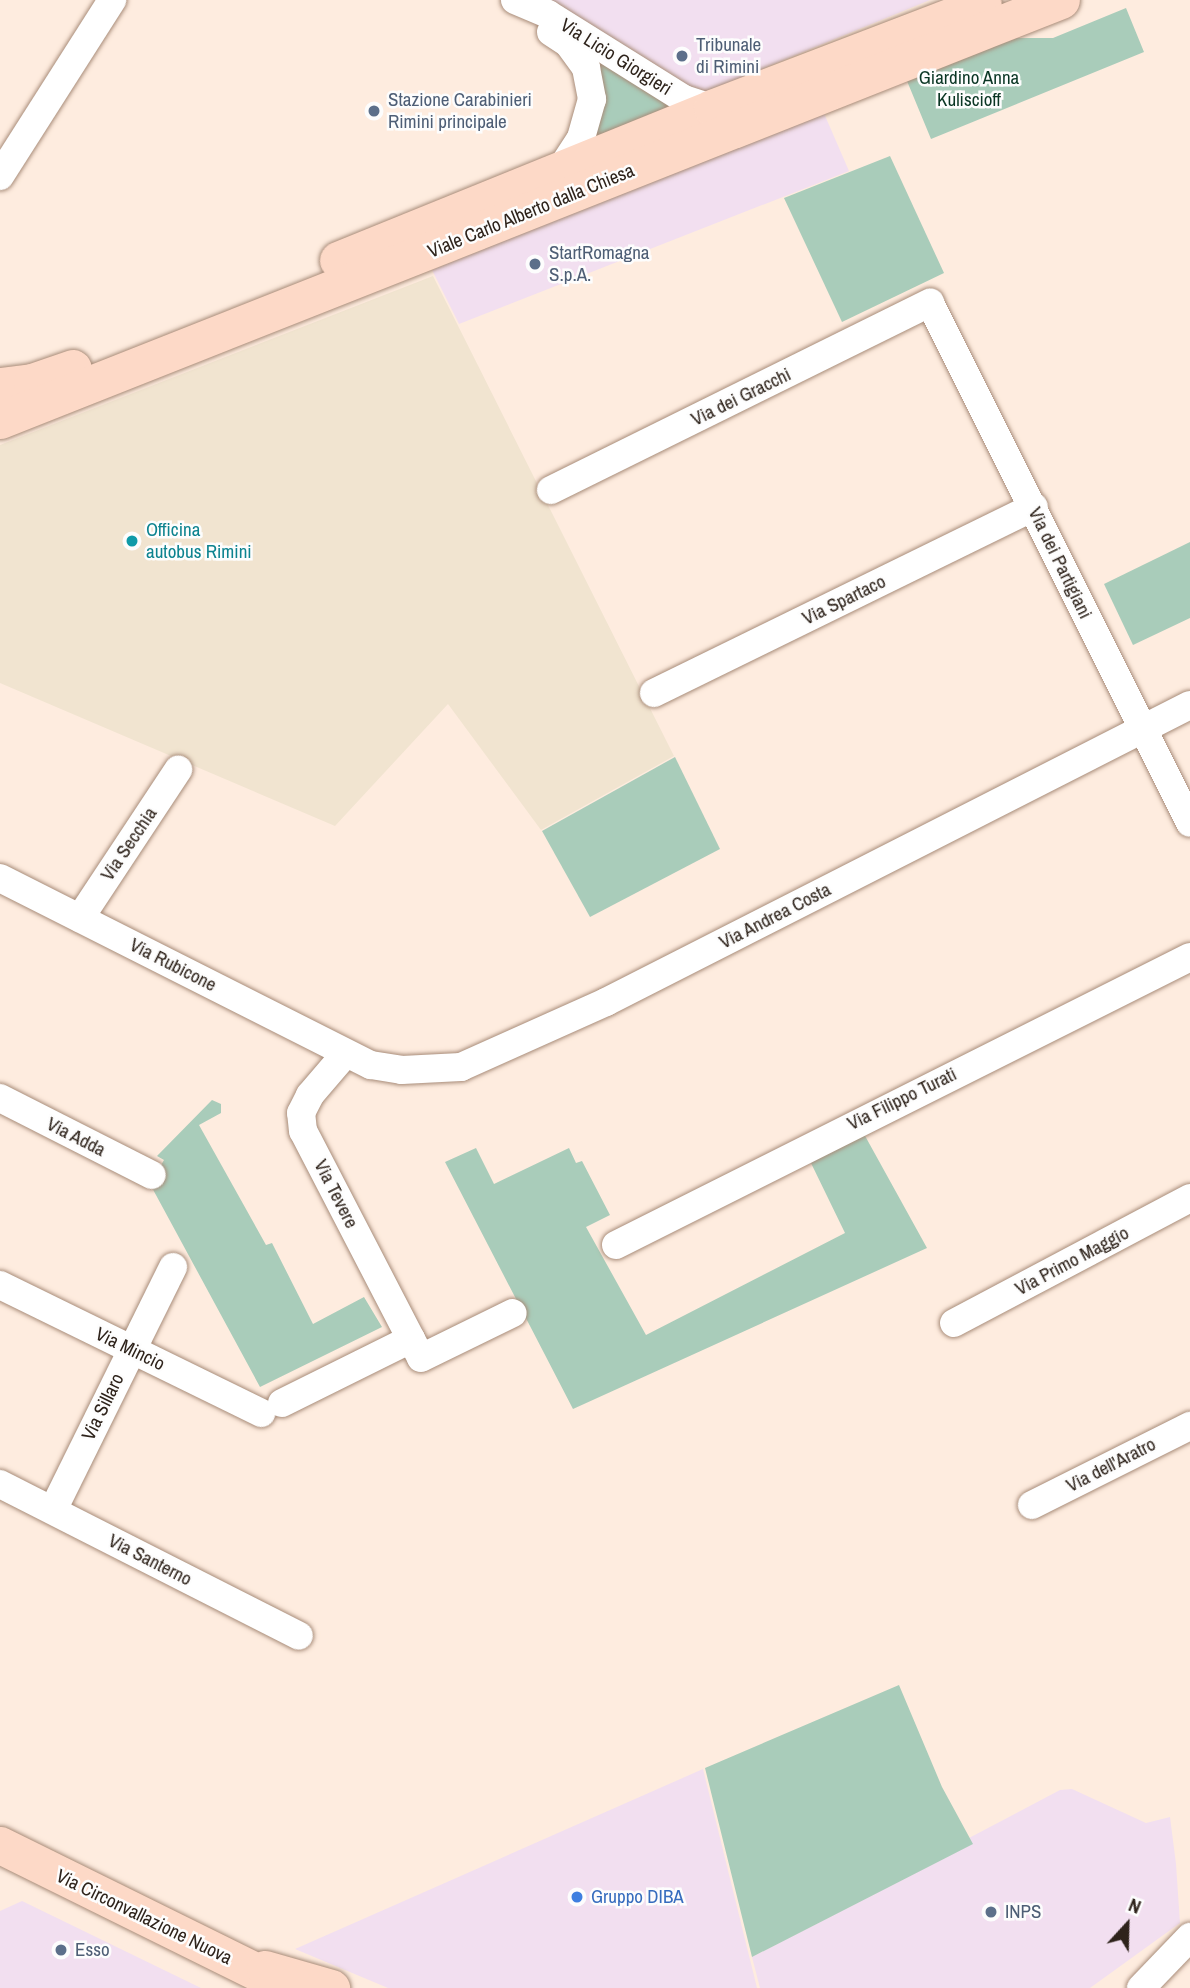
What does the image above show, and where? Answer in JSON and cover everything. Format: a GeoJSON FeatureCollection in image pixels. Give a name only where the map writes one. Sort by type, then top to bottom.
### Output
{"type":"FeatureCollection","features":[{"type":"Feature","properties":{"kind":"main road","name":"Viale Carlo Alberto dalla Chiesa"},"geometry":{"type":"LineString","coordinates":[[0,420],[159,345],[561,169],[994,0]]}},
{"type":"Feature","properties":{"kind":"main road","name":"Viale Carlo Alberto dalla Chiesa"},"geometry":{"type":"LineString","coordinates":[[0,386],[60,373],[159,345],[1061,0]]}},
{"type":"Feature","properties":{"kind":"main road","name":"Via Circonvallazione Nuova"},"geometry":{"type":"LineString","coordinates":[[0,1845],[238,1977]]}},
{"type":"Feature","properties":{"kind":"main road","name":"Via Circonvallazione Nuova"},"geometry":{"type":"LineString","coordinates":[[0,1873],[238,1977],[289,1988]]}},
{"type":"Feature","properties":{"kind":"main road"},"geometry":{"type":"LineString","coordinates":[[238,1977],[292,1974],[331,1988]]}},
{"type":"Feature","properties":{"kind":"street"},"geometry":{"type":"LineString","coordinates":[[0,176],[112,0]]}},
{"type":"Feature","properties":{"kind":"street","name":"Via Licio Giorgieri"},"geometry":{"type":"LineString","coordinates":[[518,2],[548,14],[674,93],[712,108]]}},
{"type":"Feature","properties":{"kind":"street","name":"Via Licio Giorgieri"},"geometry":{"type":"LineString","coordinates":[[518,2],[568,43],[586,68],[592,99],[581,138],[561,169]]}},
{"type":"Feature","properties":{"kind":"street","name":"Via dei Gracchi"},"geometry":{"type":"LineString","coordinates":[[551,490],[930,303]]}},
{"type":"Feature","properties":{"kind":"street","name":"Via dei Partigiani"},"geometry":{"type":"LineString","coordinates":[[930,303],[1034,507],[1140,729],[1190,823]]}},
{"type":"Feature","properties":{"kind":"street","name":"Via Spartaco"},"geometry":{"type":"LineString","coordinates":[[654,693],[1034,507]]}},
{"type":"Feature","properties":{"kind":"street","name":"Via Andrea Costa"},"geometry":{"type":"LineString","coordinates":[[346,1054],[371,1065],[402,1070],[461,1067],[489,1058],[1190,705]]}},
{"type":"Feature","properties":{"kind":"street","name":"Via Secchia"},"geometry":{"type":"LineString","coordinates":[[80,918],[178,770]]}},
{"type":"Feature","properties":{"kind":"street","name":"Via Rubicone"},"geometry":{"type":"LineString","coordinates":[[0,878],[346,1054]]}},
{"type":"Feature","properties":{"kind":"street","name":"Via Filippo Turati"},"geometry":{"type":"LineString","coordinates":[[616,1245],[1190,957]]}},
{"type":"Feature","properties":{"kind":"street","name":"Via Tevere"},"geometry":{"type":"LineString","coordinates":[[346,1054],[310,1096],[301,1113],[303,1131],[411,1339]]}},
{"type":"Feature","properties":{"kind":"street","name":"Via Adda"},"geometry":{"type":"LineString","coordinates":[[0,1098],[152,1175]]}},
{"type":"Feature","properties":{"kind":"street","name":"Via Primo Maggio"},"geometry":{"type":"LineString","coordinates":[[954,1323],[1190,1198]]}},
{"type":"Feature","properties":{"kind":"street","name":"Via Sillaro"},"geometry":{"type":"LineString","coordinates":[[52,1510],[173,1266]]}},
{"type":"Feature","properties":{"kind":"street","name":"Via Mincio"},"geometry":{"type":"LineString","coordinates":[[0,1285],[132,1349],[271,1408],[411,1339]]}},
{"type":"Feature","properties":{"kind":"street"},"geometry":{"type":"LineString","coordinates":[[411,1339],[421,1358],[513,1313]]}},
{"type":"Feature","properties":{"kind":"street","name":"Via dell'Aratro"},"geometry":{"type":"LineString","coordinates":[[1032,1504],[1190,1426]]}},
{"type":"Feature","properties":{"kind":"street","name":"Via Santerno"},"geometry":{"type":"LineString","coordinates":[[0,1484],[299,1636]]}},
{"type":"Feature","properties":{"kind":"street"},"geometry":{"type":"LineString","coordinates":[[1140,1988],[1190,1937]]}},
{"type":"Feature","properties":{"kind":"street"},"geometry":{"type":"LineString","coordinates":[[1147,1988],[1190,1963]]}},
{"type":"Feature","properties":{"kind":"shaded area"},"geometry":{"type":"Polygon","coordinates":[[[537,0],[930,0],[706,92],[685,91],[537,0]]]}},
{"type":"Feature","properties":{"kind":"shaded area"},"geometry":{"type":"Polygon","coordinates":[[[823,111],[849,171],[459,324],[432,270],[823,111]]]}},
{"type":"Feature","properties":{"kind":"shaded area"},"geometry":{"type":"Polygon","coordinates":[[[433,276],[674,756],[541,830],[448,704],[335,826],[0,683],[0,445],[433,276]]]}},
{"type":"Feature","properties":{"kind":"shaded area"},"geometry":{"type":"Polygon","coordinates":[[[703,1769],[757,1988],[388,1988],[295,1949],[703,1769]]]}},
{"type":"Feature","properties":{"kind":"shaded area"},"geometry":{"type":"Polygon","coordinates":[[[1072,1789],[1146,1823],[1170,1817],[1176,1864],[1180,1923],[1090,1988],[760,1988],[752,1957],[972,1844],[969,1838],[1060,1790],[1072,1789]]]}},
{"type":"Feature","properties":{"kind":"shaded area","name":"Esso"},"geometry":{"type":"Polygon","coordinates":[[[22,1901],[201,1988],[0,1988],[0,1911],[22,1901]]]}},
{"type":"Feature","properties":{"kind":"green space","name":"Giardino Anna Kuliscioff"},"geometry":{"type":"Polygon","coordinates":[[[1126,8],[1144,52],[931,139],[907,81],[1013,38],[1053,38],[1126,8]]]}},
{"type":"Feature","properties":{"kind":"green space"},"geometry":{"type":"Polygon","coordinates":[[[593,54],[676,108],[586,146],[593,54]]]}},
{"type":"Feature","properties":{"kind":"green space"},"geometry":{"type":"Polygon","coordinates":[[[890,156],[944,273],[842,322],[784,198],[890,156]]]}},
{"type":"Feature","properties":{"kind":"green space"},"geometry":{"type":"Polygon","coordinates":[[[1190,542],[1190,618],[1133,645],[1104,584],[1190,542]]]}},
{"type":"Feature","properties":{"kind":"green space"},"geometry":{"type":"Polygon","coordinates":[[[675,757],[720,849],[590,917],[542,831],[675,757]]]}},
{"type":"Feature","properties":{"kind":"green space"},"geometry":{"type":"Polygon","coordinates":[[[212,1100],[221,1104],[221,1113],[199,1125],[266,1245],[272,1243],[313,1324],[364,1297],[382,1327],[260,1387],[150,1184],[164,1160],[157,1156],[212,1100]]]}},
{"type":"Feature","properties":{"kind":"green space"},"geometry":{"type":"Polygon","coordinates":[[[864,1134],[927,1248],[573,1409],[445,1162],[476,1148],[494,1184],[569,1148],[576,1163],[582,1161],[610,1215],[586,1227],[646,1335],[845,1233],[810,1161],[864,1134]]]}},
{"type":"Feature","properties":{"kind":"green space"},"geometry":{"type":"Polygon","coordinates":[[[899,1685],[942,1787],[973,1844],[752,1957],[705,1768],[899,1685]]]}},
{"type":"Feature","properties":{"kind":"place","name":"Tribunale di Rimini"},"geometry":{"type":"Point","coordinates":[682,56]}},
{"type":"Feature","properties":{"kind":"place","name":"Stazione Carabinieri Rimini principale"},"geometry":{"type":"Point","coordinates":[374,111]}},
{"type":"Feature","properties":{"kind":"place","name":"StartRomagna S.p.A."},"geometry":{"type":"Point","coordinates":[535,264]}},
{"type":"Feature","properties":{"kind":"place","name":"Officina autobus Rimini"},"geometry":{"type":"Point","coordinates":[132,541]}},
{"type":"Feature","properties":{"kind":"place","name":"Gruppo DIBA"},"geometry":{"type":"Point","coordinates":[577,1897]}},
{"type":"Feature","properties":{"kind":"place","name":"INPS"},"geometry":{"type":"Point","coordinates":[991,1912]}},
{"type":"Feature","properties":{"kind":"place","name":"Esso"},"geometry":{"type":"Point","coordinates":[61,1950]}}]}
